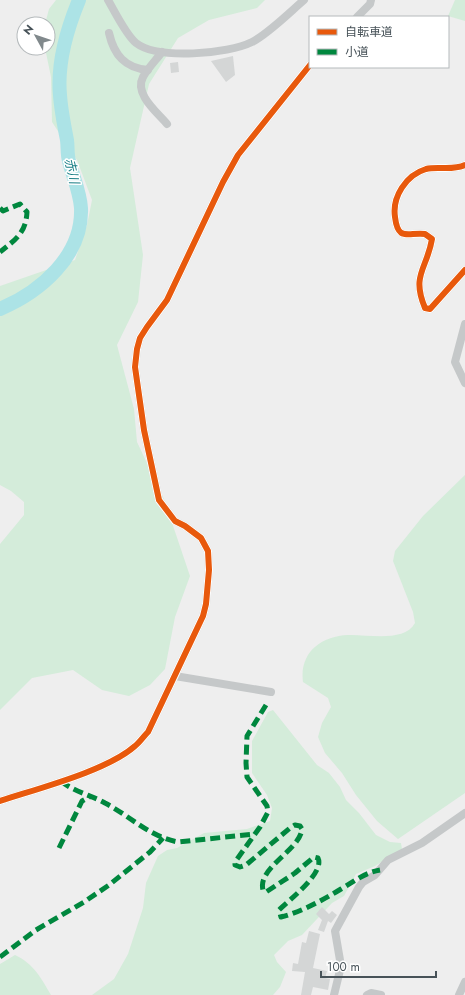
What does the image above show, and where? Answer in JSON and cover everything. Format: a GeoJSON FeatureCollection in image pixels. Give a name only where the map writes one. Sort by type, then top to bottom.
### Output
{"type":"FeatureCollection","features":[{"type":"Feature","properties":{"kind":"street"},"geometry":{"type":"LineString","coordinates":[[108,0],[136,43],[150,50],[193,54],[227,50],[252,42],[304,0]]}},
{"type":"Feature","properties":{"kind":"street"},"geometry":{"type":"LineString","coordinates":[[358,16],[370,4],[371,0]]}},
{"type":"Feature","properties":{"kind":"street"},"geometry":{"type":"LineString","coordinates":[[109,33],[118,56],[137,69],[148,70]]}},
{"type":"Feature","properties":{"kind":"street"},"geometry":{"type":"LineString","coordinates":[[162,52],[148,70],[141,83],[143,93],[150,105],[167,124]]}},
{"type":"Feature","properties":{"kind":"street"},"geometry":{"type":"LineString","coordinates":[[0,801],[91,770],[120,756],[135,746],[148,732],[204,610],[209,580],[208,551],[201,538],[185,526],[175,521],[159,500],[144,430],[135,367],[137,349],[140,338],[167,300],[223,182],[238,155],[309,65]]}},
{"type":"Feature","properties":{"kind":"street"},"geometry":{"type":"LineString","coordinates":[[465,165],[454,168],[426,169],[407,180],[401,188],[394,213],[396,226],[402,233],[406,235],[425,234],[432,239],[419,279],[420,297],[428,310],[465,270]]}},
{"type":"Feature","properties":{"kind":"street"},"geometry":{"type":"LineString","coordinates":[[465,324],[455,362],[465,383]]}},
{"type":"Feature","properties":{"kind":"street"},"geometry":{"type":"LineString","coordinates":[[175,676],[271,692]]}},
{"type":"Feature","properties":{"kind":"street"},"geometry":{"type":"LineString","coordinates":[[334,995],[341,966],[335,931],[359,887],[363,882],[375,875],[388,860],[422,843],[465,813]]}},
{"type":"Feature","properties":{"kind":"street"},"geometry":{"type":"LineString","coordinates":[[459,995],[465,982]]}},
{"type":"Feature","properties":{"kind":"street"},"geometry":{"type":"LineString","coordinates":[[367,995],[371,993],[381,995]]}},
{"type":"Feature","properties":{"kind":"green space"},"geometry":{"type":"Polygon","coordinates":[[[56,0],[265,0],[257,8],[209,20],[178,38],[149,84],[130,168],[143,255],[138,302],[117,345],[134,409],[137,442],[164,499],[190,576],[175,617],[165,669],[150,685],[129,696],[102,690],[73,670],[32,678],[0,710],[0,544],[24,515],[24,502],[11,491],[0,485],[0,286],[75,260],[87,225],[92,200],[77,160],[52,122],[51,77],[47,56],[56,56],[56,16],[47,16],[49,9],[56,0]]]}},
{"type":"Feature","properties":{"kind":"green space"},"geometry":{"type":"Polygon","coordinates":[[[455,0],[465,0],[465,21],[448,16],[455,0]]]}},
{"type":"Feature","properties":{"kind":"green space"},"geometry":{"type":"Polygon","coordinates":[[[465,475],[465,793],[398,839],[377,821],[356,795],[342,773],[325,753],[318,737],[322,723],[331,707],[328,698],[303,682],[303,672],[308,655],[314,648],[329,639],[348,635],[394,635],[403,633],[410,629],[415,623],[413,612],[393,561],[395,551],[423,516],[465,475]]]}},
{"type":"Feature","properties":{"kind":"green space"},"geometry":{"type":"Polygon","coordinates":[[[273,710],[317,765],[329,773],[340,787],[346,800],[359,813],[376,835],[390,842],[401,843],[402,849],[375,866],[356,874],[344,896],[332,903],[302,935],[288,941],[274,955],[277,962],[286,972],[280,987],[273,995],[92,995],[114,979],[128,954],[143,908],[146,883],[158,856],[167,850],[177,848],[204,833],[247,829],[270,821],[272,808],[267,795],[252,773],[252,741],[268,712],[273,710]]]}},
{"type":"Feature","properties":{"kind":"green space"},"geometry":{"type":"Polygon","coordinates":[[[15,955],[32,967],[51,995],[0,995],[0,964],[15,955]]]}},
{"type":"Feature","properties":{"kind":"building"},"geometry":{"type":"Polygon","coordinates":[[[233,56],[235,75],[226,82],[211,61],[233,56]]]}},
{"type":"Feature","properties":{"kind":"building"},"geometry":{"type":"Polygon","coordinates":[[[178,62],[179,72],[171,73],[170,63],[178,62]]]}},
{"type":"Feature","properties":{"kind":"building"},"geometry":{"type":"Polygon","coordinates":[[[322,907],[329,914],[332,911],[337,915],[331,923],[328,921],[324,932],[318,930],[322,920],[316,914],[322,907]]]}},
{"type":"Feature","properties":{"kind":"building"},"geometry":{"type":"Polygon","coordinates":[[[309,931],[320,934],[313,968],[327,971],[325,978],[330,979],[328,990],[313,987],[311,995],[301,995],[305,972],[292,971],[293,963],[298,964],[302,942],[306,943],[309,931]]]}},
{"type":"Feature","properties":{"kind":"waterway","name":"赤川"},"geometry":{"type":"LineString","coordinates":[[0,309],[30,293],[56,270],[67,257],[75,242],[80,225],[81,208],[78,190],[68,158],[59,83],[64,46],[79,0]]}},
{"type":"Feature","properties":{"kind":"marked path"},"geometry":{"type":"LineString","coordinates":[[0,208],[3,211],[20,204],[27,212],[22,231],[15,240],[0,252]]}},
{"type":"Feature","properties":{"kind":"marked path"},"geometry":{"type":"LineString","coordinates":[[266,705],[247,736],[246,763],[247,777],[267,806],[268,812],[260,827],[235,862],[235,865],[240,867],[246,865],[290,828],[295,825],[300,826],[302,829],[300,837],[266,874],[263,882],[263,890],[266,892],[295,873],[314,857],[318,858],[319,864],[316,871],[305,886],[279,910],[281,917],[312,905],[364,875],[380,870]]}},
{"type":"Feature","properties":{"kind":"marked path"},"geometry":{"type":"LineString","coordinates":[[61,781],[71,788],[100,800],[158,836],[178,842],[255,834]]}},
{"type":"Feature","properties":{"kind":"marked path"},"geometry":{"type":"LineString","coordinates":[[59,848],[82,801],[91,796]]}},
{"type":"Feature","properties":{"kind":"marked path"},"geometry":{"type":"LineString","coordinates":[[0,957],[36,930],[84,902],[109,885],[150,852],[163,838]]}},
{"type":"Feature","properties":{"kind":"cycle path"},"geometry":{"type":"LineString","coordinates":[[0,801],[89,771],[123,755],[137,744],[148,732],[203,616],[206,604],[209,570],[208,551],[201,538],[185,526],[175,521],[159,500],[144,430],[135,367],[137,349],[140,338],[167,300],[223,182],[238,155],[309,66]]}},
{"type":"Feature","properties":{"kind":"cycle path"},"geometry":{"type":"LineString","coordinates":[[465,165],[456,168],[426,169],[412,176],[398,195],[395,209],[396,225],[401,233],[425,234],[432,239],[430,249],[421,272],[419,288],[425,308],[430,309],[465,270]]}}]}
